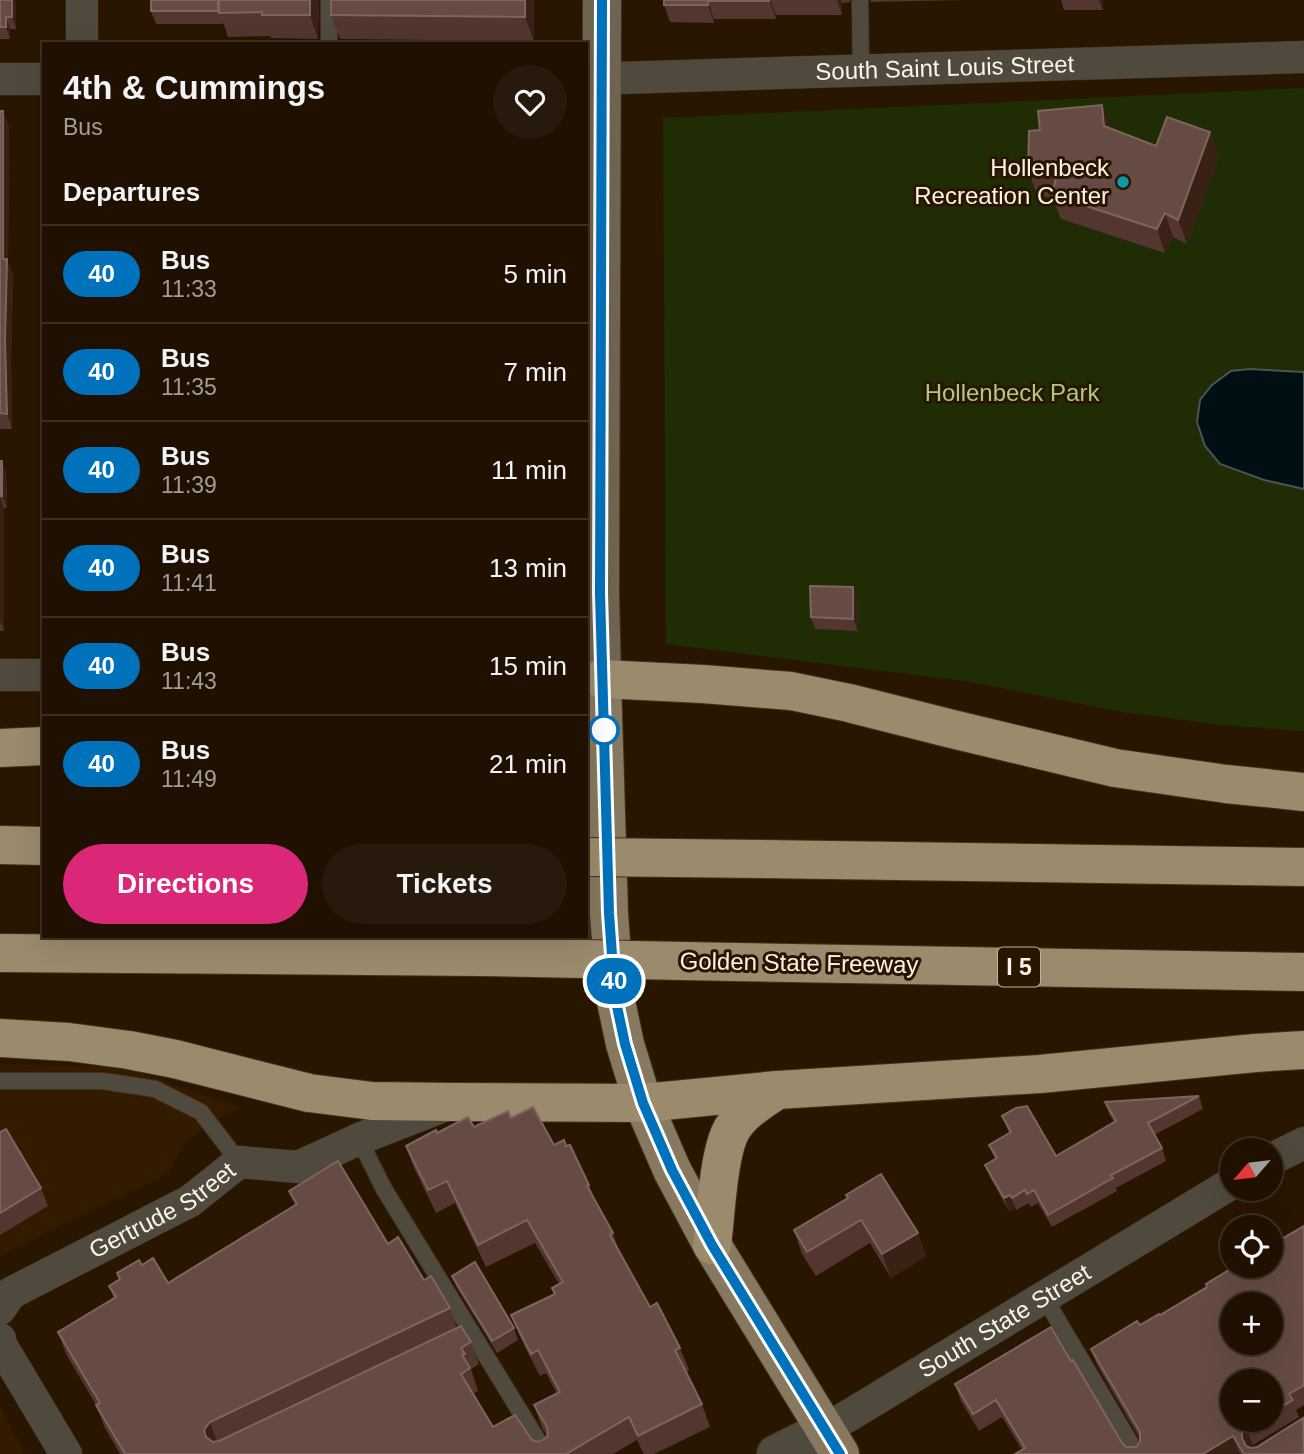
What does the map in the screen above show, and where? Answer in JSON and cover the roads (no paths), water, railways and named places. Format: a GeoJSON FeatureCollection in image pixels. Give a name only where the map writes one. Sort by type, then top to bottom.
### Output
{"type":"FeatureCollection","features":[{"type":"Feature","properties":{"kind":"highway"},"geometry":{"type":"LineString","coordinates":[[594,680],[791,691],[1115,768],[1304,792]]}},
{"type":"Feature","properties":{"kind":"highway"},"geometry":{"type":"LineString","coordinates":[[0,748],[42,746]]}},
{"type":"Feature","properties":{"kind":"highway"},"geometry":{"type":"LineString","coordinates":[[0,845],[42,846]]}},
{"type":"Feature","properties":{"kind":"highway"},"geometry":{"type":"LineString","coordinates":[[588,857],[1304,867]]}},
{"type":"Feature","properties":{"kind":"highway","name":"Golden State Freeway"},"geometry":{"type":"LineString","coordinates":[[0,953],[482,957],[1304,972]]}},
{"type":"Feature","properties":{"kind":"highway"},"geometry":{"type":"LineString","coordinates":[[0,1038],[69,1042],[129,1050],[309,1093],[372,1101],[453,1102],[643,1103],[777,1090],[1040,1074],[1304,1050]]}},
{"type":"Feature","properties":{"kind":"highway"},"geometry":{"type":"LineString","coordinates":[[712,1245],[726,1143],[733,1128],[749,1109],[777,1090]]}},
{"type":"Feature","properties":{"kind":"main road"},"geometry":{"type":"LineString","coordinates":[[602,0],[594,79],[594,680],[615,997],[625,1044],[643,1103],[672,1170],[712,1245],[833,1442]]}},
{"type":"Feature","properties":{"kind":"street"},"geometry":{"type":"LineString","coordinates":[[82,0],[82,42]]}},
{"type":"Feature","properties":{"kind":"street","name":"South Saint Louis Street"},"geometry":{"type":"LineString","coordinates":[[594,79],[1304,57]]}},
{"type":"Feature","properties":{"kind":"street"},"geometry":{"type":"LineString","coordinates":[[0,79],[42,79]]}},
{"type":"Feature","properties":{"kind":"street"},"geometry":{"type":"LineString","coordinates":[[0,675],[42,675]]}},
{"type":"Feature","properties":{"kind":"street","name":"Gertrude Street"},"geometry":{"type":"LineString","coordinates":[[0,1309],[11,1293],[190,1201],[239,1162],[298,1167],[359,1139],[453,1102]]}},
{"type":"Feature","properties":{"kind":"street"},"geometry":{"type":"LineString","coordinates":[[1283,1154],[1304,1143]]}},
{"type":"Feature","properties":{"kind":"street","name":"South State Street"},"geometry":{"type":"LineString","coordinates":[[776,1454],[833,1442],[1044,1297],[1220,1190]]}},
{"type":"Feature","properties":{"kind":"street"},"geometry":{"type":"LineString","coordinates":[[0,1339],[1,1345],[66,1454]]}},
{"type":"Feature","properties":{"kind":"lane"},"geometry":{"type":"LineString","coordinates":[[329,0],[329,42]]}},
{"type":"Feature","properties":{"kind":"lane"},"geometry":{"type":"LineString","coordinates":[[860,0],[860,72]]}},
{"type":"Feature","properties":{"kind":"lane"},"geometry":{"type":"LineString","coordinates":[[0,1082],[103,1081],[155,1089],[201,1112],[239,1162]]}},
{"type":"Feature","properties":{"kind":"lane"},"geometry":{"type":"LineString","coordinates":[[359,1139],[467,1338],[546,1454]]}},
{"type":"Feature","properties":{"kind":"lane"},"geometry":{"type":"LineString","coordinates":[[1044,1297],[1137,1454]]}},
{"type":"Feature","properties":{"kind":"place","name":"Hollenbeck Recreation Center"},"geometry":{"type":"Point","coordinates":[1123,182]}},
{"type":"Feature","properties":{"kind":"park label","name":"Hollenbeck Park"},"geometry":{"type":"Point","coordinates":[1012,393]}}]}
